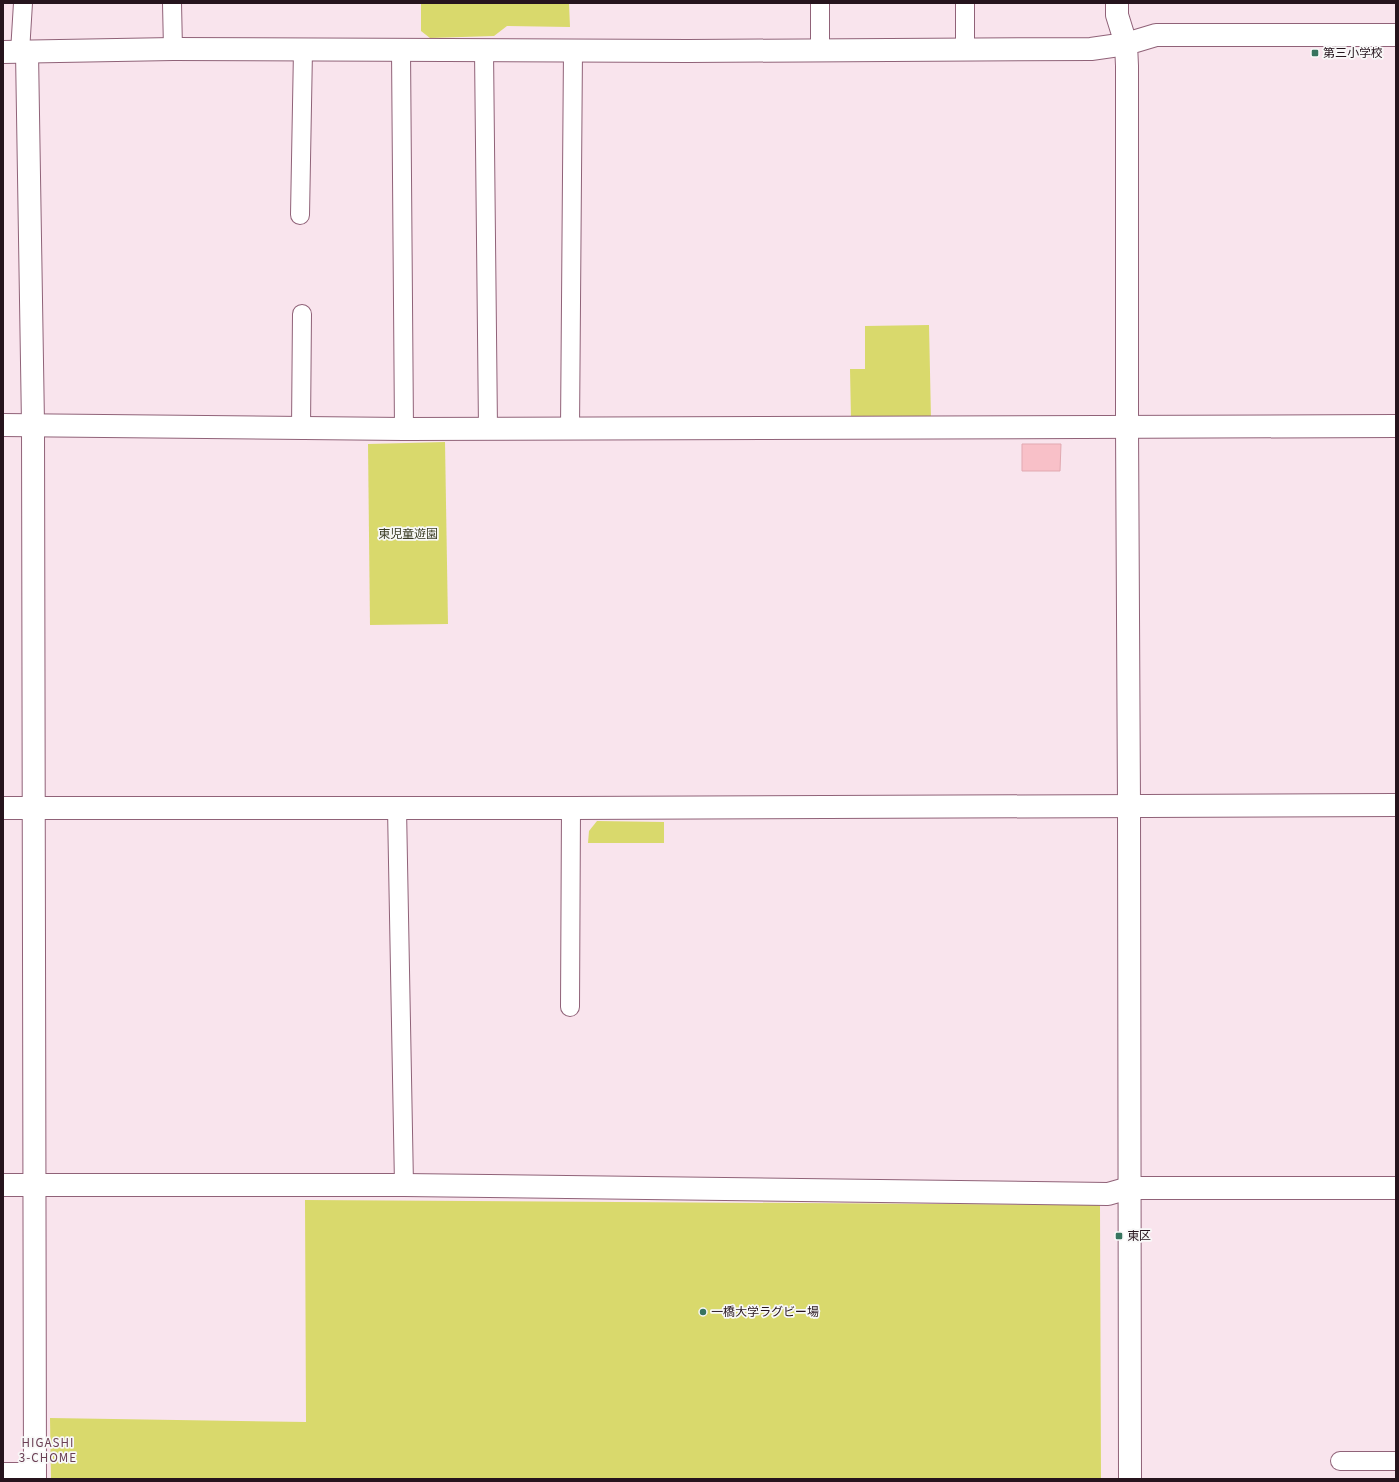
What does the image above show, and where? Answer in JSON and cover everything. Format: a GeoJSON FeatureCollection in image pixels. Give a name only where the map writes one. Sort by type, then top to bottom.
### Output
{"type":"FeatureCollection","features":[{"type":"Feature","properties":{"kind":"street"},"geometry":{"type":"LineString","coordinates":[[1117,3],[1117,15],[1126,44],[1128,66],[1127,426],[1130,1479]]}},
{"type":"Feature","properties":{"kind":"street"},"geometry":{"type":"LineString","coordinates":[[35,1475],[33,424],[16,52],[173,49],[688,51],[820,49],[1091,49],[1126,44],[1156,35],[1396,35]]}},
{"type":"Feature","properties":{"kind":"street"},"geometry":{"type":"LineString","coordinates":[[3,425],[33,424],[404,429],[1396,426]]}},
{"type":"Feature","properties":{"kind":"street"},"geometry":{"type":"LineString","coordinates":[[3,808],[571,808],[1396,805]]}},
{"type":"Feature","properties":{"kind":"street"},"geometry":{"type":"LineString","coordinates":[[3,1185],[404,1185],[1108,1194],[1129,1188],[1396,1188]]}},
{"type":"Feature","properties":{"kind":"lane"},"geometry":{"type":"LineString","coordinates":[[16,52],[23,3]]}},
{"type":"Feature","properties":{"kind":"lane"},"geometry":{"type":"LineString","coordinates":[[172,3],[173,49]]}},
{"type":"Feature","properties":{"kind":"lane"},"geometry":{"type":"LineString","coordinates":[[820,3],[820,49]]}},
{"type":"Feature","properties":{"kind":"lane"},"geometry":{"type":"LineString","coordinates":[[964,50],[965,3]]}},
{"type":"Feature","properties":{"kind":"lane"},"geometry":{"type":"LineString","coordinates":[[300,215],[303,50]]}},
{"type":"Feature","properties":{"kind":"lane"},"geometry":{"type":"LineString","coordinates":[[401,50],[404,429]]}},
{"type":"Feature","properties":{"kind":"lane"},"geometry":{"type":"LineString","coordinates":[[484,50],[488,429]]}},
{"type":"Feature","properties":{"kind":"lane"},"geometry":{"type":"LineString","coordinates":[[570,428],[573,50]]}},
{"type":"Feature","properties":{"kind":"lane"},"geometry":{"type":"LineString","coordinates":[[301,428],[302,314]]}},
{"type":"Feature","properties":{"kind":"lane"},"geometry":{"type":"LineString","coordinates":[[398,808],[404,1185]]}},
{"type":"Feature","properties":{"kind":"lane"},"geometry":{"type":"LineString","coordinates":[[570,1007],[571,808]]}},
{"type":"Feature","properties":{"kind":"lane"},"geometry":{"type":"LineString","coordinates":[[1340,1461],[1396,1461]]}},
{"type":"Feature","properties":{"kind":"lane"},"geometry":{"type":"LineString","coordinates":[[3,1472],[35,1475]]}},
{"type":"Feature","properties":{"kind":"green space"},"geometry":{"type":"Polygon","coordinates":[[[421,3],[569,3],[570,27],[507,26],[494,36],[430,38],[421,31],[421,3]]]}},
{"type":"Feature","properties":{"kind":"green space"},"geometry":{"type":"Polygon","coordinates":[[[929,325],[931,419],[851,419],[850,369],[865,369],[865,326],[929,325]]]}},
{"type":"Feature","properties":{"kind":"green space","name":"東児童遊園"},"geometry":{"type":"Polygon","coordinates":[[[445,442],[448,624],[370,625],[368,444],[445,442]]]}},
{"type":"Feature","properties":{"kind":"green space"},"geometry":{"type":"Polygon","coordinates":[[[597,821],[664,822],[664,843],[588,843],[589,831],[597,821]]]}},
{"type":"Feature","properties":{"kind":"green space","name":"一橋大学ラグビー場"},"geometry":{"type":"Polygon","coordinates":[[[305,1200],[1100,1205],[1101,1479],[51,1479],[50,1418],[306,1422],[305,1200]]]}},
{"type":"Feature","properties":{"kind":"building"},"geometry":{"type":"Polygon","coordinates":[[[1022,444],[1061,444],[1060,471],[1022,471],[1022,444]]]}},
{"type":"Feature","properties":{"kind":"place","name":"第三小学校"},"geometry":{"type":"Point","coordinates":[1315,53]}},
{"type":"Feature","properties":{"kind":"place","name":"東区"},"geometry":{"type":"Point","coordinates":[1119,1236]}},
{"type":"Feature","properties":{"kind":"place","name":"一橋大学ラグビー場"},"geometry":{"type":"Point","coordinates":[703,1312]}},
{"type":"Feature","properties":{"kind":"district","name":"HIGASHI 3-CHOME"},"geometry":{"type":"Point","coordinates":[48,1450]}}]}
